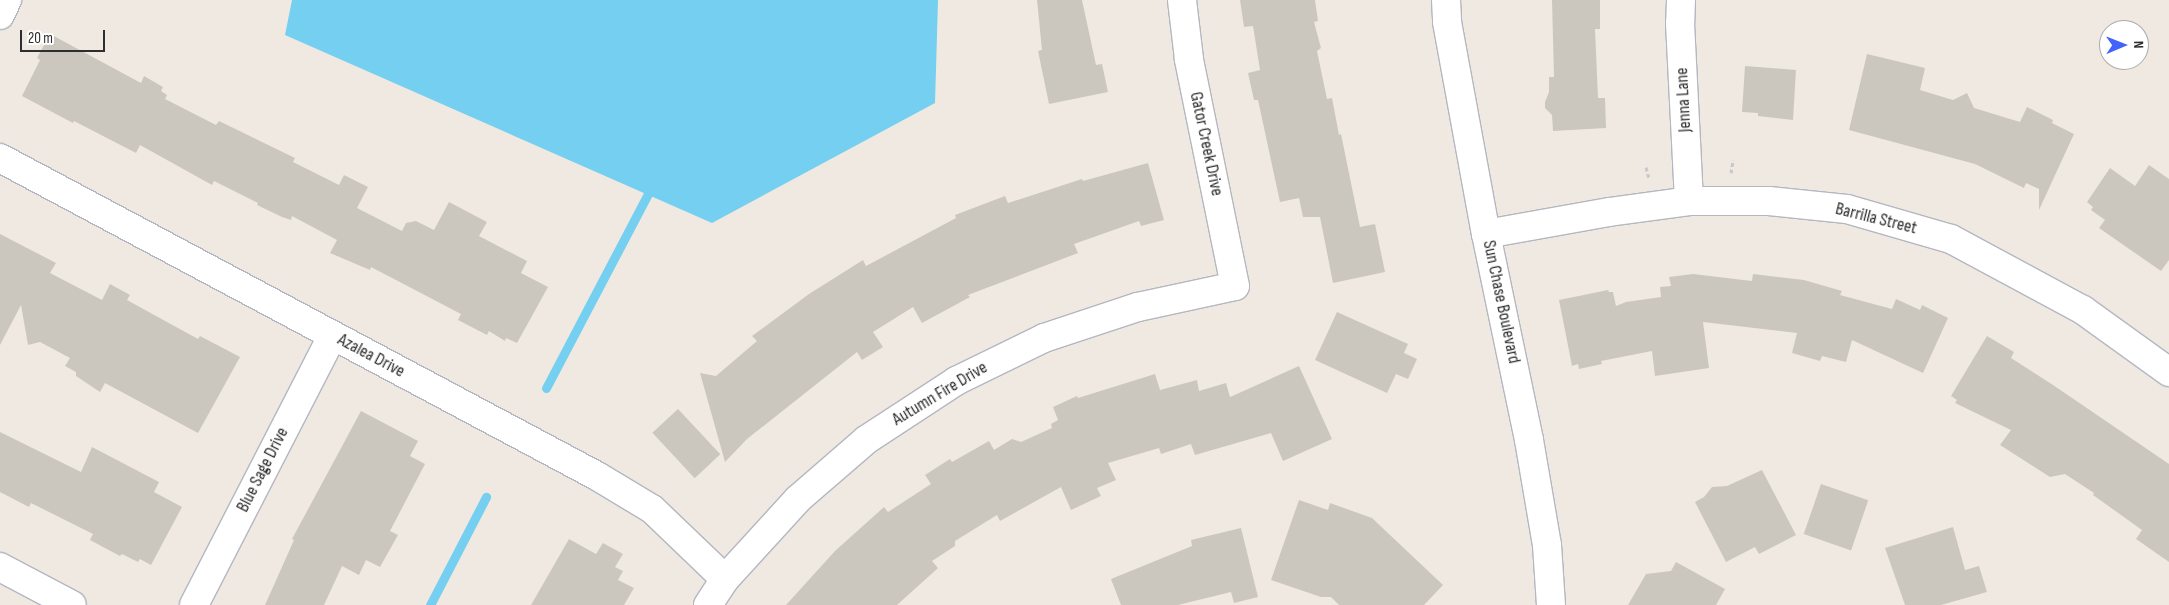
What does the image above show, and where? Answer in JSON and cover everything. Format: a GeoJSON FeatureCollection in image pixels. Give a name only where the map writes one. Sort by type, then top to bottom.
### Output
{"type":"FeatureCollection","features":[{"type":"Feature","properties":{"kind":"street"},"geometry":{"type":"LineString","coordinates":[[0,15],[7,0]]}},
{"type":"Feature","properties":{"kind":"street","name":"Gator Creek Drive"},"geometry":{"type":"LineString","coordinates":[[1182,0],[1189,59],[1235,286]]}},
{"type":"Feature","properties":{"kind":"street","name":"Sun Chase Boulevard"},"geometry":{"type":"LineString","coordinates":[[1446,0],[1447,22],[1486,234],[1529,440],[1547,545],[1551,605]]}},
{"type":"Feature","properties":{"kind":"street","name":"Jenna Lane"},"geometry":{"type":"LineString","coordinates":[[1681,0],[1680,23],[1689,201]]}},
{"type":"Feature","properties":{"kind":"street","name":"Azalea Drive"},"geometry":{"type":"LineString","coordinates":[[0,158],[597,476],[644,504],[725,578]]}},
{"type":"Feature","properties":{"kind":"street","name":"Barrilla Street"},"geometry":{"type":"LineString","coordinates":[[1486,234],[1609,212],[1689,201],[1769,201],[1847,209],[1951,239],[2083,310],[2169,372]]}},
{"type":"Feature","properties":{"kind":"street","name":"Autumn Fire Drive"},"geometry":{"type":"LineString","coordinates":[[708,605],[725,578],[798,499],[866,440],[956,381],[1044,338],[1138,307],[1235,286]]}},
{"type":"Feature","properties":{"kind":"street","name":"Blue Sage Drive"},"geometry":{"type":"LineString","coordinates":[[194,605],[332,336]]}},
{"type":"Feature","properties":{"kind":"street"},"geometry":{"type":"LineString","coordinates":[[0,567],[72,605]]}},
{"type":"Feature","properties":{"kind":"path"},"geometry":{"type":"LineString","coordinates":[[1731,169],[1733,160]]}},
{"type":"Feature","properties":{"kind":"path"},"geometry":{"type":"LineString","coordinates":[[1646,167],[1648,175]]}},
{"type":"Feature","properties":{"kind":"water"},"geometry":{"type":"Polygon","coordinates":[[[292,0],[938,0],[935,103],[712,223],[285,35],[292,0]]]}},
{"type":"Feature","properties":{"kind":"building"},"geometry":{"type":"Polygon","coordinates":[[[1037,0],[1082,0],[1096,65],[1102,64],[1108,92],[1049,104],[1038,51],[1042,50],[1037,0]]]}},
{"type":"Feature","properties":{"kind":"building"},"geometry":{"type":"Polygon","coordinates":[[[1240,0],[1315,0],[1318,21],[1314,22],[1321,48],[1317,51],[1327,99],[1332,98],[1360,227],[1375,224],[1385,272],[1333,283],[1320,217],[1303,217],[1299,198],[1280,202],[1258,100],[1254,100],[1248,73],[1260,70],[1253,26],[1244,27],[1240,0]]]}},
{"type":"Feature","properties":{"kind":"building"},"geometry":{"type":"Polygon","coordinates":[[[1552,0],[1600,0],[1600,29],[1595,29],[1598,98],[1605,98],[1606,128],[1553,131],[1552,115],[1545,108],[1549,92],[1549,77],[1554,77],[1552,0]]]}},
{"type":"Feature","properties":{"kind":"building"},"geometry":{"type":"Polygon","coordinates":[[[50,34],[141,83],[144,76],[163,87],[161,91],[167,95],[165,99],[216,125],[219,121],[295,158],[293,162],[339,185],[344,175],[368,187],[357,208],[402,231],[406,223],[416,221],[434,230],[449,202],[487,222],[479,236],[527,261],[521,273],[548,287],[517,343],[506,338],[505,341],[489,331],[487,335],[458,320],[461,314],[371,267],[370,270],[330,253],[337,240],[292,216],[291,220],[282,217],[214,181],[212,185],[140,145],[136,153],[22,96],[40,60],[37,58],[50,34]]]}},
{"type":"Feature","properties":{"kind":"building"},"geometry":{"type":"Polygon","coordinates":[[[1867,54],[1925,68],[1920,90],[1953,100],[1967,93],[1974,108],[2020,122],[2027,107],[2053,120],[2052,123],[2074,134],[2039,210],[2039,189],[2026,183],[2024,188],[1975,164],[1849,130],[1867,54]]]}},
{"type":"Feature","properties":{"kind":"building"},"geometry":{"type":"Polygon","coordinates":[[[1745,66],[1796,70],[1793,120],[1742,112],[1745,66]]]}},
{"type":"Feature","properties":{"kind":"building"},"geometry":{"type":"Polygon","coordinates":[[[1148,163],[1164,220],[1141,226],[1139,221],[1074,244],[1078,253],[968,295],[970,297],[922,323],[913,307],[873,332],[883,347],[862,360],[857,352],[747,439],[725,462],[700,373],[716,376],[757,341],[752,336],[809,294],[863,260],[866,266],[956,218],[955,215],[1005,196],[1008,203],[1082,179],[1083,181],[1148,163]]]}},
{"type":"Feature","properties":{"kind":"building"},"geometry":{"type":"Polygon","coordinates":[[[2149,165],[2169,179],[2169,260],[2161,271],[2099,228],[2105,220],[2091,210],[2093,207],[2087,202],[2110,168],[2135,186],[2149,165]]]}},
{"type":"Feature","properties":{"kind":"building"},"geometry":{"type":"Polygon","coordinates":[[[0,234],[56,263],[50,273],[102,300],[110,284],[130,295],[127,300],[198,339],[200,336],[240,357],[198,433],[105,383],[100,392],[76,376],[76,372],[65,366],[70,358],[40,342],[28,345],[21,305],[0,345],[0,234]]]}},
{"type":"Feature","properties":{"kind":"building"},"geometry":{"type":"Polygon","coordinates":[[[1693,274],[1752,281],[1753,274],[1804,280],[1842,291],[1840,295],[1892,309],[1896,299],[1920,310],[1922,305],[1948,318],[1923,373],[1852,340],[1846,362],[1822,356],[1820,361],[1792,353],[1797,333],[1703,322],[1709,368],[1655,376],[1652,351],[1601,361],[1602,364],[1579,369],[1578,364],[1572,366],[1559,300],[1608,290],[1613,292],[1616,306],[1626,302],[1661,297],[1660,287],[1671,286],[1669,277],[1693,274]]]}},
{"type":"Feature","properties":{"kind":"building"},"geometry":{"type":"Polygon","coordinates":[[[1337,312],[1408,344],[1404,353],[1417,359],[1408,379],[1396,374],[1387,393],[1315,360],[1337,312]]]}},
{"type":"Feature","properties":{"kind":"building"},"geometry":{"type":"Polygon","coordinates":[[[1987,336],[2014,352],[2011,358],[2169,464],[2169,562],[2136,539],[2142,530],[2093,495],[2094,493],[2065,474],[2050,477],[2000,445],[2011,430],[1955,403],[1957,400],[1951,396],[1987,336]]]}},
{"type":"Feature","properties":{"kind":"building"},"geometry":{"type":"Polygon","coordinates":[[[1299,366],[1332,439],[1283,461],[1271,433],[1195,455],[1191,444],[1161,454],[1159,448],[1108,463],[1116,480],[1097,488],[1101,496],[1071,510],[1061,487],[1000,521],[997,515],[955,541],[955,546],[932,561],[938,568],[897,605],[786,605],[835,551],[884,507],[888,512],[931,484],[925,475],[950,459],[952,462],[989,441],[994,450],[1012,439],[1021,442],[1052,428],[1051,424],[1058,420],[1053,407],[1077,396],[1078,398],[1155,374],[1160,390],[1197,380],[1199,391],[1226,383],[1230,397],[1299,366]]]}},
{"type":"Feature","properties":{"kind":"building"},"geometry":{"type":"Polygon","coordinates":[[[678,409],[720,454],[695,478],[652,433],[678,409]]]}},
{"type":"Feature","properties":{"kind":"building"},"geometry":{"type":"Polygon","coordinates":[[[361,411],[418,441],[410,456],[425,464],[390,531],[398,535],[380,567],[366,560],[359,575],[342,566],[324,605],[265,605],[294,540],[292,539],[361,411]]]}},
{"type":"Feature","properties":{"kind":"building"},"geometry":{"type":"Polygon","coordinates":[[[0,432],[81,472],[92,447],[159,482],[154,492],[182,507],[151,565],[140,559],[138,562],[122,554],[120,556],[90,540],[93,534],[31,503],[29,507],[0,492],[0,432]]]}},
{"type":"Feature","properties":{"kind":"building"},"geometry":{"type":"Polygon","coordinates":[[[1762,470],[1796,535],[1759,554],[1755,547],[1726,562],[1695,502],[1704,497],[1712,487],[1727,486],[1762,470]]]}},
{"type":"Feature","properties":{"kind":"building"},"geometry":{"type":"Polygon","coordinates":[[[1821,484],[1868,500],[1851,550],[1804,534],[1821,484]]]}},
{"type":"Feature","properties":{"kind":"building"},"geometry":{"type":"Polygon","coordinates":[[[1299,500],[1328,510],[1330,503],[1372,518],[1443,585],[1424,605],[1339,605],[1331,597],[1321,597],[1271,580],[1299,500]]]}},
{"type":"Feature","properties":{"kind":"building"},"geometry":{"type":"Polygon","coordinates":[[[1953,527],[1965,570],[1979,566],[1987,592],[1941,605],[1905,605],[1885,548],[1953,527]]]}},
{"type":"Feature","properties":{"kind":"building"},"geometry":{"type":"Polygon","coordinates":[[[1241,528],[1258,597],[1234,603],[1231,592],[1178,605],[1121,605],[1111,579],[1192,546],[1191,540],[1241,528]]]}},
{"type":"Feature","properties":{"kind":"building"},"geometry":{"type":"Polygon","coordinates":[[[569,539],[596,554],[603,543],[623,554],[615,567],[623,571],[618,580],[634,588],[624,605],[531,605],[569,539]]]}},
{"type":"Feature","properties":{"kind":"building"},"geometry":{"type":"Polygon","coordinates":[[[1676,562],[1725,589],[1716,605],[1628,605],[1646,574],[1671,571],[1676,562]]]}},
{"type":"Feature","properties":{"kind":"waterway"},"geometry":{"type":"LineString","coordinates":[[546,388],[652,186]]}},
{"type":"Feature","properties":{"kind":"waterway"},"geometry":{"type":"LineString","coordinates":[[430,605],[486,497]]}}]}
